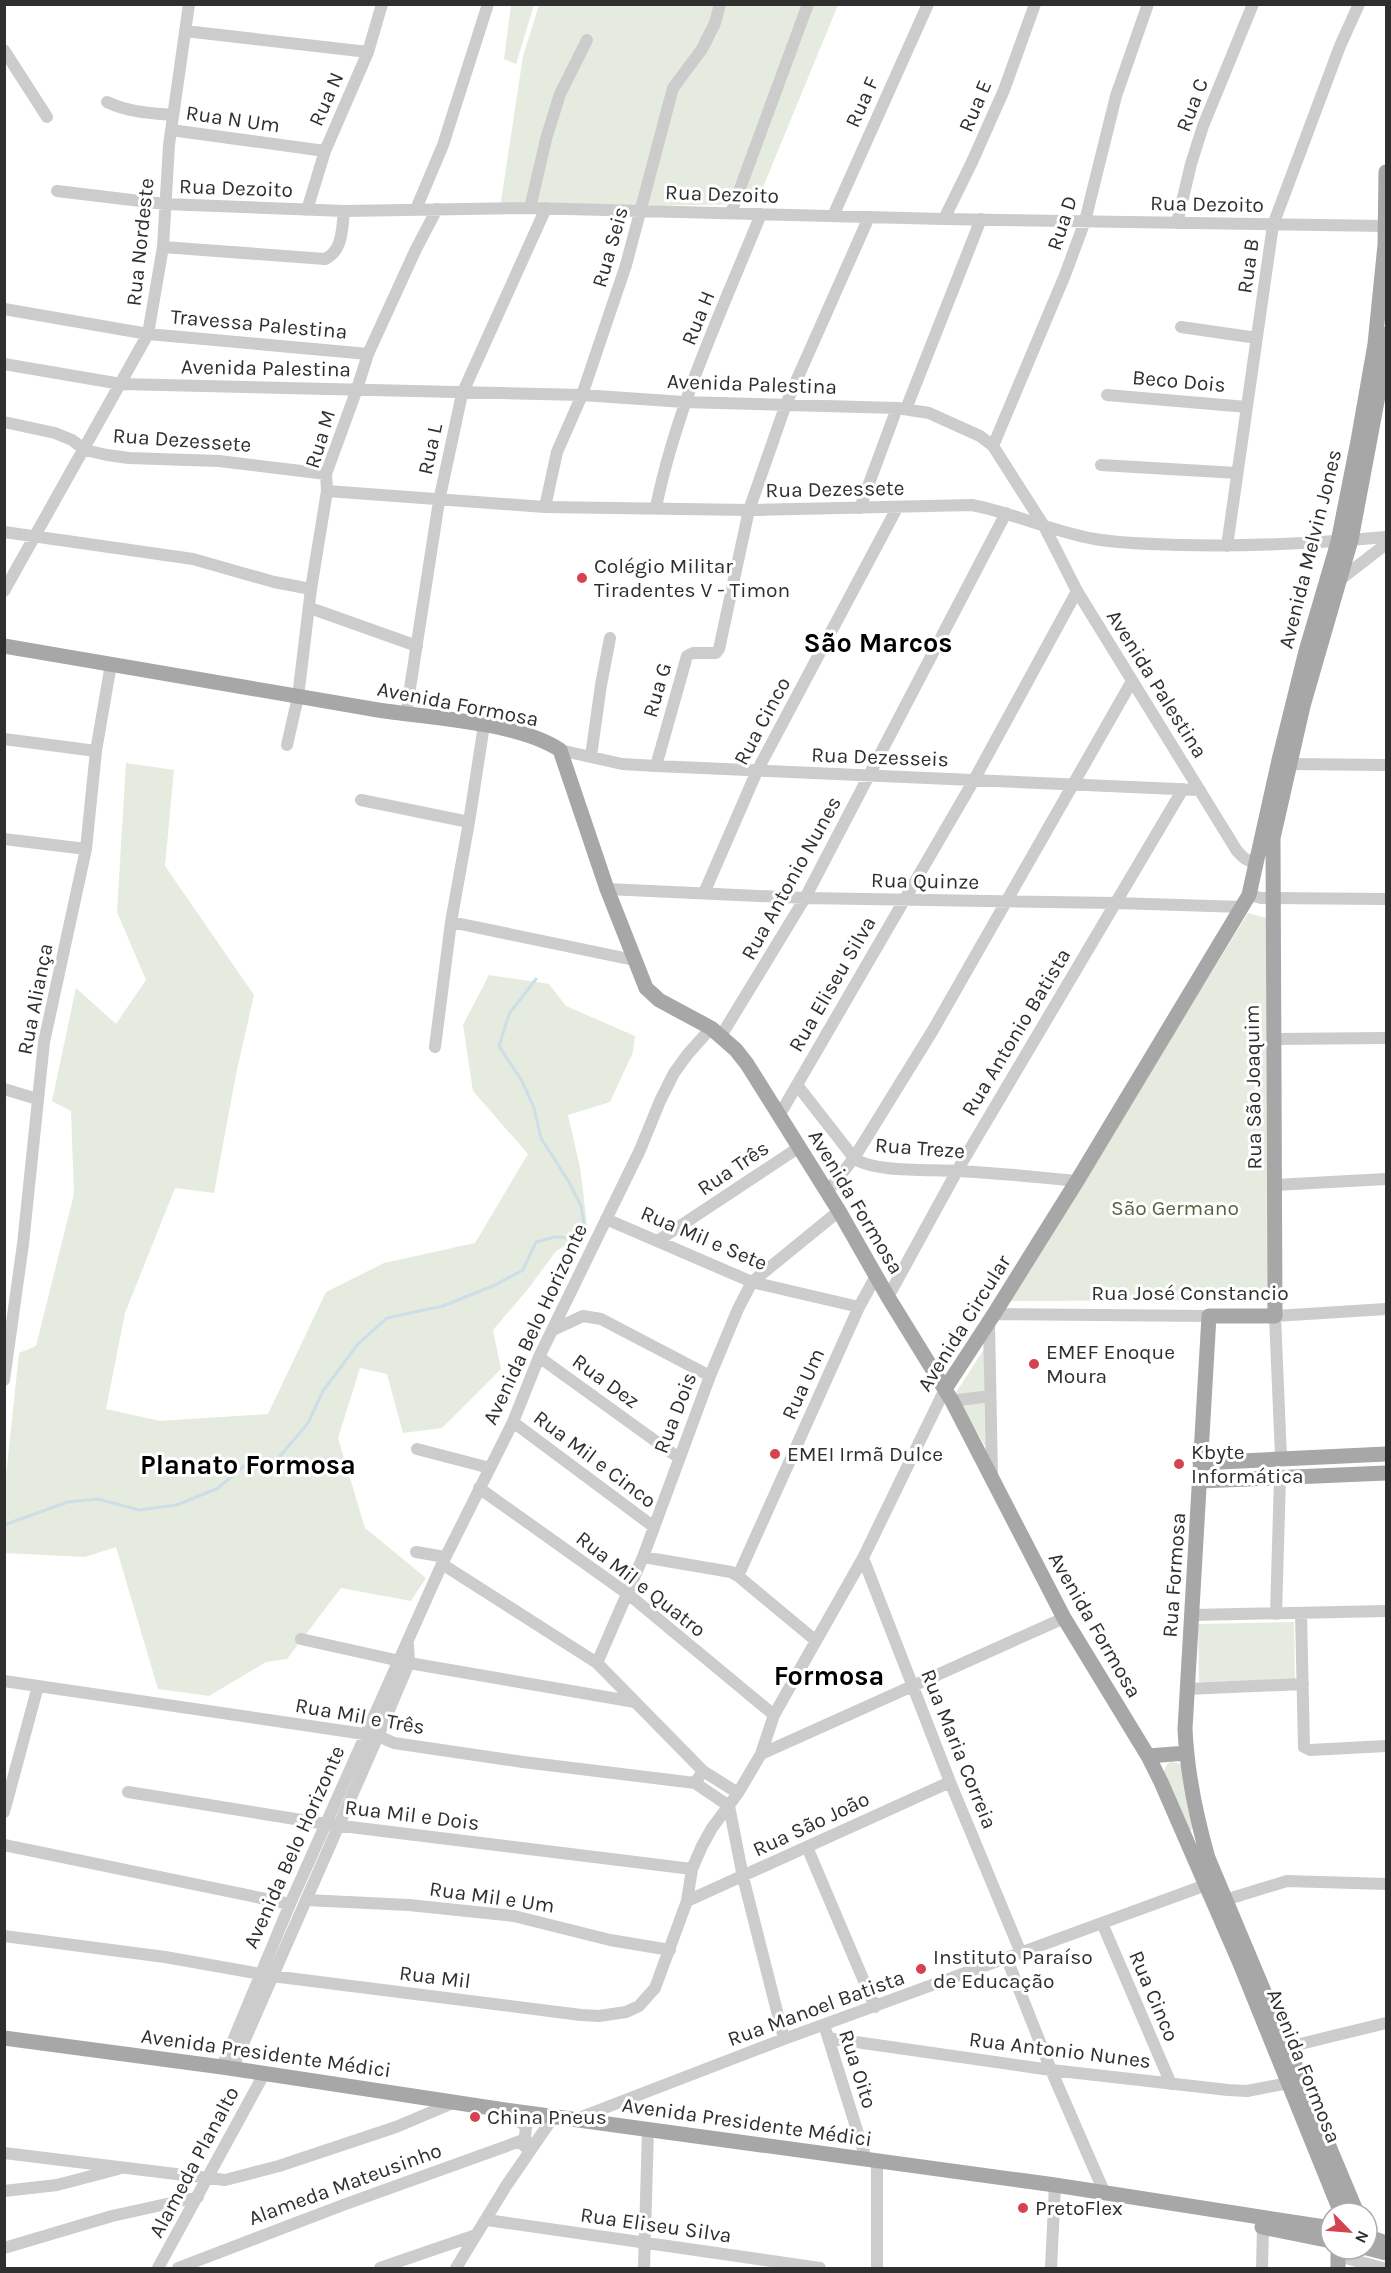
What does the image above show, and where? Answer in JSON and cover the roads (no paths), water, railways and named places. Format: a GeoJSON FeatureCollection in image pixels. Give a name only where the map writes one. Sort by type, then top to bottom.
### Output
{"type":"FeatureCollection","features":[{"type":"Feature","properties":{"kind":"main road","name":"Avenida Melvin Jones"},"geometry":{"type":"LineString","coordinates":[[1272,896],[1273,838],[1303,706],[1341,579],[1344,541],[1375,344],[1386,245],[1386,172]]}},
{"type":"Feature","properties":{"kind":"main road","name":"Avenida Melvin Jones"},"geometry":{"type":"LineString","coordinates":[[1246,901],[1257,865],[1279,760],[1306,651],[1344,541],[1384,377],[1386,334]]}},
{"type":"Feature","properties":{"kind":"main road","name":"Avenida Formosa"},"geometry":{"type":"LineString","coordinates":[[4,645],[298,697],[484,725],[542,740],[560,750],[607,889],[642,982],[652,994],[716,1032],[747,1064],[780,1114],[798,1148],[839,1211],[948,1395],[1064,1618],[1194,1835],[1225,1900],[1244,1959],[1270,2022],[1288,2083],[1336,2201]]}},
{"type":"Feature","properties":{"kind":"main road","name":"Rua São Joaquim"},"geometry":{"type":"LineString","coordinates":[[1272,896],[1275,1316]]}},
{"type":"Feature","properties":{"kind":"main road","name":"Avenida Circular"},"geometry":{"type":"LineString","coordinates":[[948,1395],[991,1319],[1246,901]]}},
{"type":"Feature","properties":{"kind":"main road","name":"Rua José Constancio"},"geometry":{"type":"LineString","coordinates":[[1209,1316],[1275,1316]]}},
{"type":"Feature","properties":{"kind":"main road","name":"Rua Formosa"},"geometry":{"type":"LineString","coordinates":[[1185,1729],[1209,1316]]}},
{"type":"Feature","properties":{"kind":"main road"},"geometry":{"type":"LineString","coordinates":[[1200,1463],[1281,1457],[1386,1454]]}},
{"type":"Feature","properties":{"kind":"main road"},"geometry":{"type":"LineString","coordinates":[[1200,1481],[1386,1473]]}},
{"type":"Feature","properties":{"kind":"main road","name":"Avenida Formosa"},"geometry":{"type":"LineString","coordinates":[[1185,1729],[1194,1835],[1206,1885],[1244,1959]]}},
{"type":"Feature","properties":{"kind":"main road"},"geometry":{"type":"LineString","coordinates":[[1148,1756],[1186,1754]]}},
{"type":"Feature","properties":{"kind":"main road","name":"Avenida Formosa"},"geometry":{"type":"LineString","coordinates":[[1270,2022],[1288,2047],[1352,2201]]}},
{"type":"Feature","properties":{"kind":"main road","name":"Avenida Presidente Médici"},"geometry":{"type":"LineString","coordinates":[[5,2038],[227,2068],[505,2110],[1055,2184],[1105,2194],[1319,2226]]}},
{"type":"Feature","properties":{"kind":"main road","name":"Avenida Presidente Médici"},"geometry":{"type":"LineString","coordinates":[[1163,2202],[1319,2239]]}},
{"type":"Feature","properties":{"kind":"street","name":"Rua Nordeste"},"geometry":{"type":"LineString","coordinates":[[4,591],[148,334],[163,247],[171,130],[189,4]]}},
{"type":"Feature","properties":{"kind":"street","name":"Rua N"},"geometry":{"type":"LineString","coordinates":[[307,210],[324,151],[368,52],[382,4]]}},
{"type":"Feature","properties":{"kind":"street"},"geometry":{"type":"LineString","coordinates":[[416,209],[443,145],[488,4]]}},
{"type":"Feature","properties":{"kind":"street","name":"Rua Seis"},"geometry":{"type":"LineString","coordinates":[[545,507],[557,452],[582,395],[617,294],[673,88],[702,48],[715,23],[720,4]]}},
{"type":"Feature","properties":{"kind":"street"},"geometry":{"type":"LineString","coordinates":[[731,213],[808,4]]}},
{"type":"Feature","properties":{"kind":"street","name":"Rua F"},"geometry":{"type":"LineString","coordinates":[[833,216],[928,4]]}},
{"type":"Feature","properties":{"kind":"street","name":"Rua E"},"geometry":{"type":"LineString","coordinates":[[944,219],[1004,90],[1035,4]]}},
{"type":"Feature","properties":{"kind":"street","name":"Rua D"},"geometry":{"type":"LineString","coordinates":[[993,446],[1085,221],[1116,96],[1148,4]]}},
{"type":"Feature","properties":{"kind":"street","name":"Rua C"},"geometry":{"type":"LineString","coordinates":[[1177,223],[1203,126],[1254,4]]}},
{"type":"Feature","properties":{"kind":"street","name":"Rua B"},"geometry":{"type":"LineString","coordinates":[[1227,546],[1273,225],[1340,46],[1359,4]]}},
{"type":"Feature","properties":{"kind":"street"},"geometry":{"type":"LineString","coordinates":[[186,31],[368,52]]}},
{"type":"Feature","properties":{"kind":"street"},"geometry":{"type":"LineString","coordinates":[[530,208],[546,139],[560,94],[587,40]]}},
{"type":"Feature","properties":{"kind":"street"},"geometry":{"type":"LineString","coordinates":[[4,50],[47,117]]}},
{"type":"Feature","properties":{"kind":"street"},"geometry":{"type":"LineString","coordinates":[[107,102],[136,112],[173,115]]}},
{"type":"Feature","properties":{"kind":"street","name":"Rua N Um"},"geometry":{"type":"LineString","coordinates":[[171,130],[324,151]]}},
{"type":"Feature","properties":{"kind":"street","name":"Rua Dezoito"},"geometry":{"type":"LineString","coordinates":[[57,191],[165,204],[344,211],[546,208],[944,219],[1386,226]]}},
{"type":"Feature","properties":{"kind":"street","name":"Rua L"},"geometry":{"type":"LineString","coordinates":[[406,714],[439,501],[462,394],[546,208]]}},
{"type":"Feature","properties":{"kind":"street","name":"Rua M"},"geometry":{"type":"LineString","coordinates":[[287,745],[298,697],[311,589],[327,491],[326,474],[368,354],[437,209]]}},
{"type":"Feature","properties":{"kind":"street"},"geometry":{"type":"LineString","coordinates":[[163,247],[325,259],[332,256],[336,250],[344,211]]}},
{"type":"Feature","properties":{"kind":"street","name":"Rua H"},"geometry":{"type":"LineString","coordinates":[[656,507],[665,464],[684,402],[761,214]]}},
{"type":"Feature","properties":{"kind":"street"},"geometry":{"type":"LineString","coordinates":[[749,510],[786,404],[869,217]]}},
{"type":"Feature","properties":{"kind":"street"},"geometry":{"type":"LineString","coordinates":[[860,508],[981,219]]}},
{"type":"Feature","properties":{"kind":"street","name":"Travessa Palestina"},"geometry":{"type":"LineString","coordinates":[[4,309],[148,334],[368,354]]}},
{"type":"Feature","properties":{"kind":"street"},"geometry":{"type":"LineString","coordinates":[[1181,327],[1257,338]]}},
{"type":"Feature","properties":{"kind":"street","name":"Avenida Palestina"},"geometry":{"type":"LineString","coordinates":[[4,364],[121,384],[357,389],[462,394],[582,395],[684,402],[901,408],[929,413],[980,436],[993,446],[1044,526],[1077,591],[1238,851],[1244,858],[1257,865]]}},
{"type":"Feature","properties":{"kind":"street","name":"Beco Dois"},"geometry":{"type":"LineString","coordinates":[[1107,395],[1247,407]]}},
{"type":"Feature","properties":{"kind":"street","name":"Rua Dezessete"},"geometry":{"type":"LineString","coordinates":[[4,422],[55,433],[72,440],[85,450],[129,458],[219,461],[326,474]]}},
{"type":"Feature","properties":{"kind":"street"},"geometry":{"type":"LineString","coordinates":[[1101,465],[1237,473]]}},
{"type":"Feature","properties":{"kind":"street","name":"Rua Dezessete"},"geometry":{"type":"LineString","coordinates":[[327,491],[545,507],[749,510],[972,505],[1095,539],[1128,543],[1227,546],[1386,537]]}},
{"type":"Feature","properties":{"kind":"street","name":"Rua Cinco"},"geometry":{"type":"LineString","coordinates":[[704,893],[757,771],[897,508]]}},
{"type":"Feature","properties":{"kind":"street","name":"Rua G"},"geometry":{"type":"LineString","coordinates":[[656,766],[687,656],[693,653],[716,653],[719,649],[749,510]]}},
{"type":"Feature","properties":{"kind":"street","name":"Rua Antonio Nunes"},"geometry":{"type":"LineString","coordinates":[[716,1032],[805,898],[1006,513]]}},
{"type":"Feature","properties":{"kind":"street"},"geometry":{"type":"LineString","coordinates":[[4,532],[193,559],[274,582],[311,589]]}},
{"type":"Feature","properties":{"kind":"street"},"geometry":{"type":"LineString","coordinates":[[1341,579],[1386,544]]}},
{"type":"Feature","properties":{"kind":"street","name":"Rua Eliseu Silva"},"geometry":{"type":"LineString","coordinates":[[780,1114],[974,780],[1077,591]]}},
{"type":"Feature","properties":{"kind":"street"},"geometry":{"type":"LineString","coordinates":[[310,608],[417,646]]}},
{"type":"Feature","properties":{"kind":"street"},"geometry":{"type":"LineString","coordinates":[[591,756],[610,638]]}},
{"type":"Feature","properties":{"kind":"street","name":"Rua Aliança"},"geometry":{"type":"LineString","coordinates":[[4,1380],[23,1244],[44,1042],[86,849],[96,751],[111,664]]}},
{"type":"Feature","properties":{"kind":"street"},"geometry":{"type":"LineString","coordinates":[[827,1192],[854,1158],[933,1030],[1132,681]]}},
{"type":"Feature","properties":{"kind":"street"},"geometry":{"type":"LineString","coordinates":[[435,1047],[451,922],[484,725]]}},
{"type":"Feature","properties":{"kind":"street"},"geometry":{"type":"LineString","coordinates":[[4,739],[96,751]]}},
{"type":"Feature","properties":{"kind":"street","name":"Rua Dezesseis"},"geometry":{"type":"LineString","coordinates":[[560,750],[622,764],[868,777],[1200,790]]}},
{"type":"Feature","properties":{"kind":"street"},"geometry":{"type":"LineString","coordinates":[[1290,764],[1386,765]]}},
{"type":"Feature","properties":{"kind":"street","name":"Rua Antonio Batista"},"geometry":{"type":"LineString","coordinates":[[888,1297],[957,1171],[1183,789]]}},
{"type":"Feature","properties":{"kind":"street"},"geometry":{"type":"LineString","coordinates":[[361,800],[469,822]]}},
{"type":"Feature","properties":{"kind":"street"},"geometry":{"type":"LineString","coordinates":[[4,839],[86,849]]}},
{"type":"Feature","properties":{"kind":"street","name":"Rua Quinze"},"geometry":{"type":"LineString","coordinates":[[607,889],[903,901],[1115,903],[1246,901]]}},
{"type":"Feature","properties":{"kind":"street"},"geometry":{"type":"LineString","coordinates":[[1246,901],[1272,896],[1386,899]]}},
{"type":"Feature","properties":{"kind":"street"},"geometry":{"type":"LineString","coordinates":[[451,922],[634,960]]}},
{"type":"Feature","properties":{"kind":"street","name":"Avenida Belo Horizonte"},"geometry":{"type":"LineString","coordinates":[[227,2068],[266,1975],[290,1904],[378,1736],[408,1645],[444,1561],[513,1422],[539,1357],[555,1329],[674,1073],[687,1055],[716,1032]]}},
{"type":"Feature","properties":{"kind":"street"},"geometry":{"type":"LineString","coordinates":[[1274,1039],[1386,1038]]}},
{"type":"Feature","properties":{"kind":"street","name":"Rua Treze"},"geometry":{"type":"LineString","coordinates":[[797,1085],[854,1158],[862,1163],[878,1167],[1077,1181]]}},
{"type":"Feature","properties":{"kind":"street"},"geometry":{"type":"LineString","coordinates":[[4,1089],[37,1099]]}},
{"type":"Feature","properties":{"kind":"street","name":"Rua Três"},"geometry":{"type":"LineString","coordinates":[[659,1240],[798,1148]]}},
{"type":"Feature","properties":{"kind":"street"},"geometry":{"type":"LineString","coordinates":[[1275,1185],[1386,1179]]}},
{"type":"Feature","properties":{"kind":"street","name":"Rua Dois"},"geometry":{"type":"LineString","coordinates":[[597,1663],[643,1557],[710,1376],[752,1282],[839,1211]]}},
{"type":"Feature","properties":{"kind":"street","name":"Rua Mil e Sete"},"geometry":{"type":"LineString","coordinates":[[606,1219],[752,1282],[859,1307]]}},
{"type":"Feature","properties":{"kind":"street","name":"Rua Um"},"geometry":{"type":"LineString","coordinates":[[738,1576],[859,1307],[876,1276]]}},
{"type":"Feature","properties":{"kind":"street","name":"Rua José Constancio"},"geometry":{"type":"LineString","coordinates":[[1275,1316],[1386,1309]]}},
{"type":"Feature","properties":{"kind":"street"},"geometry":{"type":"LineString","coordinates":[[555,1329],[583,1316],[602,1319],[710,1376]]}},
{"type":"Feature","properties":{"kind":"street","name":"Rua José Constancio"},"geometry":{"type":"LineString","coordinates":[[991,1319],[1209,1316]]}},
{"type":"Feature","properties":{"kind":"street","name":"Rua São Joaquim"},"geometry":{"type":"LineString","coordinates":[[1275,1316],[1281,1457]]}},
{"type":"Feature","properties":{"kind":"street"},"geometry":{"type":"LineString","coordinates":[[991,1319],[992,1477]]}},
{"type":"Feature","properties":{"kind":"street","name":"Rua Dez"},"geometry":{"type":"LineString","coordinates":[[539,1357],[679,1458]]}},
{"type":"Feature","properties":{"kind":"street"},"geometry":{"type":"LineString","coordinates":[[948,1395],[990,1396]]}},
{"type":"Feature","properties":{"kind":"street","name":"Avenida Circular"},"geometry":{"type":"LineString","coordinates":[[729,1806],[761,1754],[774,1715],[863,1558],[948,1395]]}},
{"type":"Feature","properties":{"kind":"street","name":"Rua Mil e Cinco"},"geometry":{"type":"LineString","coordinates":[[513,1422],[654,1527]]}},
{"type":"Feature","properties":{"kind":"street"},"geometry":{"type":"LineString","coordinates":[[417,1449],[490,1468]]}},
{"type":"Feature","properties":{"kind":"street"},"geometry":{"type":"LineString","coordinates":[[1276,1614],[1280,1478]]}},
{"type":"Feature","properties":{"kind":"street","name":"Rua Mil e Quatro"},"geometry":{"type":"LineString","coordinates":[[479,1488],[628,1594],[774,1715]]}},
{"type":"Feature","properties":{"kind":"street"},"geometry":{"type":"LineString","coordinates":[[416,1552],[444,1561],[597,1663],[703,1771],[738,1793]]}},
{"type":"Feature","properties":{"kind":"street"},"geometry":{"type":"LineString","coordinates":[[643,1557],[731,1572],[815,1640]]}},
{"type":"Feature","properties":{"kind":"street","name":"Rua Maria Correia"},"geometry":{"type":"LineString","coordinates":[[863,1558],[950,1782],[1021,1953]]}},
{"type":"Feature","properties":{"kind":"street"},"geometry":{"type":"LineString","coordinates":[[1193,1616],[1386,1611]]}},
{"type":"Feature","properties":{"kind":"street"},"geometry":{"type":"LineString","coordinates":[[1301,1613],[1303,1743],[1305,1748],[1310,1750],[1386,1746]]}},
{"type":"Feature","properties":{"kind":"street"},"geometry":{"type":"LineString","coordinates":[[761,1754],[1064,1618]]}},
{"type":"Feature","properties":{"kind":"street"},"geometry":{"type":"LineString","coordinates":[[301,1638],[403,1661],[635,1702]]}},
{"type":"Feature","properties":{"kind":"street","name":"Avenida Belo Horizonte"},"geometry":{"type":"LineString","coordinates":[[266,1975],[306,1900],[364,1734],[403,1661]]}},
{"type":"Feature","properties":{"kind":"street","name":"Rua Mil e Três"},"geometry":{"type":"LineString","coordinates":[[4,1681],[378,1736],[394,1743],[418,1747],[695,1783]]}},
{"type":"Feature","properties":{"kind":"street"},"geometry":{"type":"LineString","coordinates":[[1187,1689],[1302,1684]]}},
{"type":"Feature","properties":{"kind":"street"},"geometry":{"type":"LineString","coordinates":[[4,1812],[38,1686]]}},
{"type":"Feature","properties":{"kind":"street"},"geometry":{"type":"LineString","coordinates":[[703,1771],[695,1783],[729,1806],[742,1878],[784,2039]]}},
{"type":"Feature","properties":{"kind":"street","name":"Rua São João"},"geometry":{"type":"LineString","coordinates":[[687,1901],[950,1782]]}},
{"type":"Feature","properties":{"kind":"street","name":"Rua Mil e Dois"},"geometry":{"type":"LineString","coordinates":[[128,1792],[332,1825],[692,1869]]}},
{"type":"Feature","properties":{"kind":"street","name":"Rua Mil"},"geometry":{"type":"LineString","coordinates":[[4,1936],[165,1957],[266,1975],[599,2016],[626,2012],[639,2006],[655,1988],[687,1901],[692,1869],[712,1828],[729,1806]]}},
{"type":"Feature","properties":{"kind":"street"},"geometry":{"type":"LineString","coordinates":[[4,1845],[290,1904]]}},
{"type":"Feature","properties":{"kind":"street"},"geometry":{"type":"LineString","coordinates":[[807,1847],[875,2007]]}},
{"type":"Feature","properties":{"kind":"street"},"geometry":{"type":"LineString","coordinates":[[1225,1900],[1287,1881],[1386,1884]]}},
{"type":"Feature","properties":{"kind":"street","name":"Rua Manoel Batista"},"geometry":{"type":"LineString","coordinates":[[576,2119],[784,2039],[826,2032],[875,2007],[1206,1885]]}},
{"type":"Feature","properties":{"kind":"street","name":"Rua Mil e Um"},"geometry":{"type":"LineString","coordinates":[[306,1900],[409,1905],[514,1916],[610,1940],[670,1950]]}},
{"type":"Feature","properties":{"kind":"street","name":"Rua Cinco"},"geometry":{"type":"LineString","coordinates":[[1102,1923],[1171,2084]]}},
{"type":"Feature","properties":{"kind":"street"},"geometry":{"type":"LineString","coordinates":[[1007,1959],[1051,2070],[1105,2194]]}},
{"type":"Feature","properties":{"kind":"street"},"geometry":{"type":"LineString","coordinates":[[1288,2047],[1386,2023]]}},
{"type":"Feature","properties":{"kind":"street","name":"Rua Antonio Nunes"},"geometry":{"type":"LineString","coordinates":[[826,2032],[1051,2070],[1171,2084],[1247,2091],[1288,2083]]}},
{"type":"Feature","properties":{"kind":"street","name":"Rua Oito"},"geometry":{"type":"LineString","coordinates":[[826,2032],[872,2160],[877,2268]]}},
{"type":"Feature","properties":{"kind":"street","name":"Alameda Planalto"},"geometry":{"type":"LineString","coordinates":[[158,2268],[264,2074]]}},
{"type":"Feature","properties":{"kind":"street"},"geometry":{"type":"LineString","coordinates":[[4,2153],[225,2180],[279,2166],[396,2127],[456,2102]]}},
{"type":"Feature","properties":{"kind":"street"},"geometry":{"type":"LineString","coordinates":[[505,2110],[526,2127],[526,2139],[506,2186]]}},
{"type":"Feature","properties":{"kind":"street"},"geometry":{"type":"LineString","coordinates":[[456,2268],[506,2186],[554,2116]]}},
{"type":"Feature","properties":{"kind":"street"},"geometry":{"type":"LineString","coordinates":[[644,2268],[648,2129]]}},
{"type":"Feature","properties":{"kind":"street","name":"Alameda Mateusinho"},"geometry":{"type":"LineString","coordinates":[[178,2268],[526,2139]]}},
{"type":"Feature","properties":{"kind":"street"},"geometry":{"type":"LineString","coordinates":[[4,2191],[57,2185],[96,2176],[120,2167]]}},
{"type":"Feature","properties":{"kind":"street"},"geometry":{"type":"LineString","coordinates":[[1051,2268],[1055,2184]]}},
{"type":"Feature","properties":{"kind":"street"},"geometry":{"type":"LineString","coordinates":[[4,2248],[112,2216],[198,2197]]}},
{"type":"Feature","properties":{"kind":"street","name":"Rua Eliseu Silva"},"geometry":{"type":"LineString","coordinates":[[487,2220],[820,2268]]}},
{"type":"Feature","properties":{"kind":"street"},"geometry":{"type":"LineString","coordinates":[[1262,2268],[1263,2227]]}},
{"type":"Feature","properties":{"kind":"street"},"geometry":{"type":"LineString","coordinates":[[380,2268],[476,2235]]}},
{"type":"Feature","properties":{"kind":"street"},"geometry":{"type":"LineString","coordinates":[[1352,2261],[1383,2268]]}},
{"type":"Feature","properties":{"kind":"waterway"},"geometry":{"type":"LineString","coordinates":[[4,1525],[68,1502],[98,1499],[139,1510],[177,1505],[218,1488],[244,1466],[276,1461],[308,1423],[323,1391],[358,1344],[387,1318],[443,1306],[495,1285],[523,1270],[536,1242],[555,1237],[575,1238],[584,1224],[581,1206],[569,1182],[541,1138],[534,1108],[522,1081],[499,1046],[509,1014],[536,979]]}},
{"type":"Feature","properties":{"kind":"place","name":"Colégio Militar Tiradentes V - Timon"},"geometry":{"type":"Point","coordinates":[582,578]}},
{"type":"Feature","properties":{"kind":"place","name":"EMEF Enoque Moura"},"geometry":{"type":"Point","coordinates":[1034,1364]}},
{"type":"Feature","properties":{"kind":"place","name":"EMEI Irmã Dulce"},"geometry":{"type":"Point","coordinates":[775,1454]}},
{"type":"Feature","properties":{"kind":"place","name":"Kbyte Informática"},"geometry":{"type":"Point","coordinates":[1179,1464]}},
{"type":"Feature","properties":{"kind":"place","name":"Instituto Paraíso de Educação"},"geometry":{"type":"Point","coordinates":[921,1969]}},
{"type":"Feature","properties":{"kind":"place","name":"China Pneus"},"geometry":{"type":"Point","coordinates":[475,2117]}},
{"type":"Feature","properties":{"kind":"place","name":"PretoFlex"},"geometry":{"type":"Point","coordinates":[1023,2208]}},
{"type":"Feature","properties":{"kind":"district","name":"São Marcos"},"geometry":{"type":"Point","coordinates":[878,643]}},
{"type":"Feature","properties":{"kind":"district","name":"Planato Formosa"},"geometry":{"type":"Point","coordinates":[248,1465]}},
{"type":"Feature","properties":{"kind":"district","name":"Formosa"},"geometry":{"type":"Point","coordinates":[829,1676]}},
{"type":"Feature","properties":{"kind":"park label","name":"São Germano"},"geometry":{"type":"Point","coordinates":[1175,1208]}}]}
